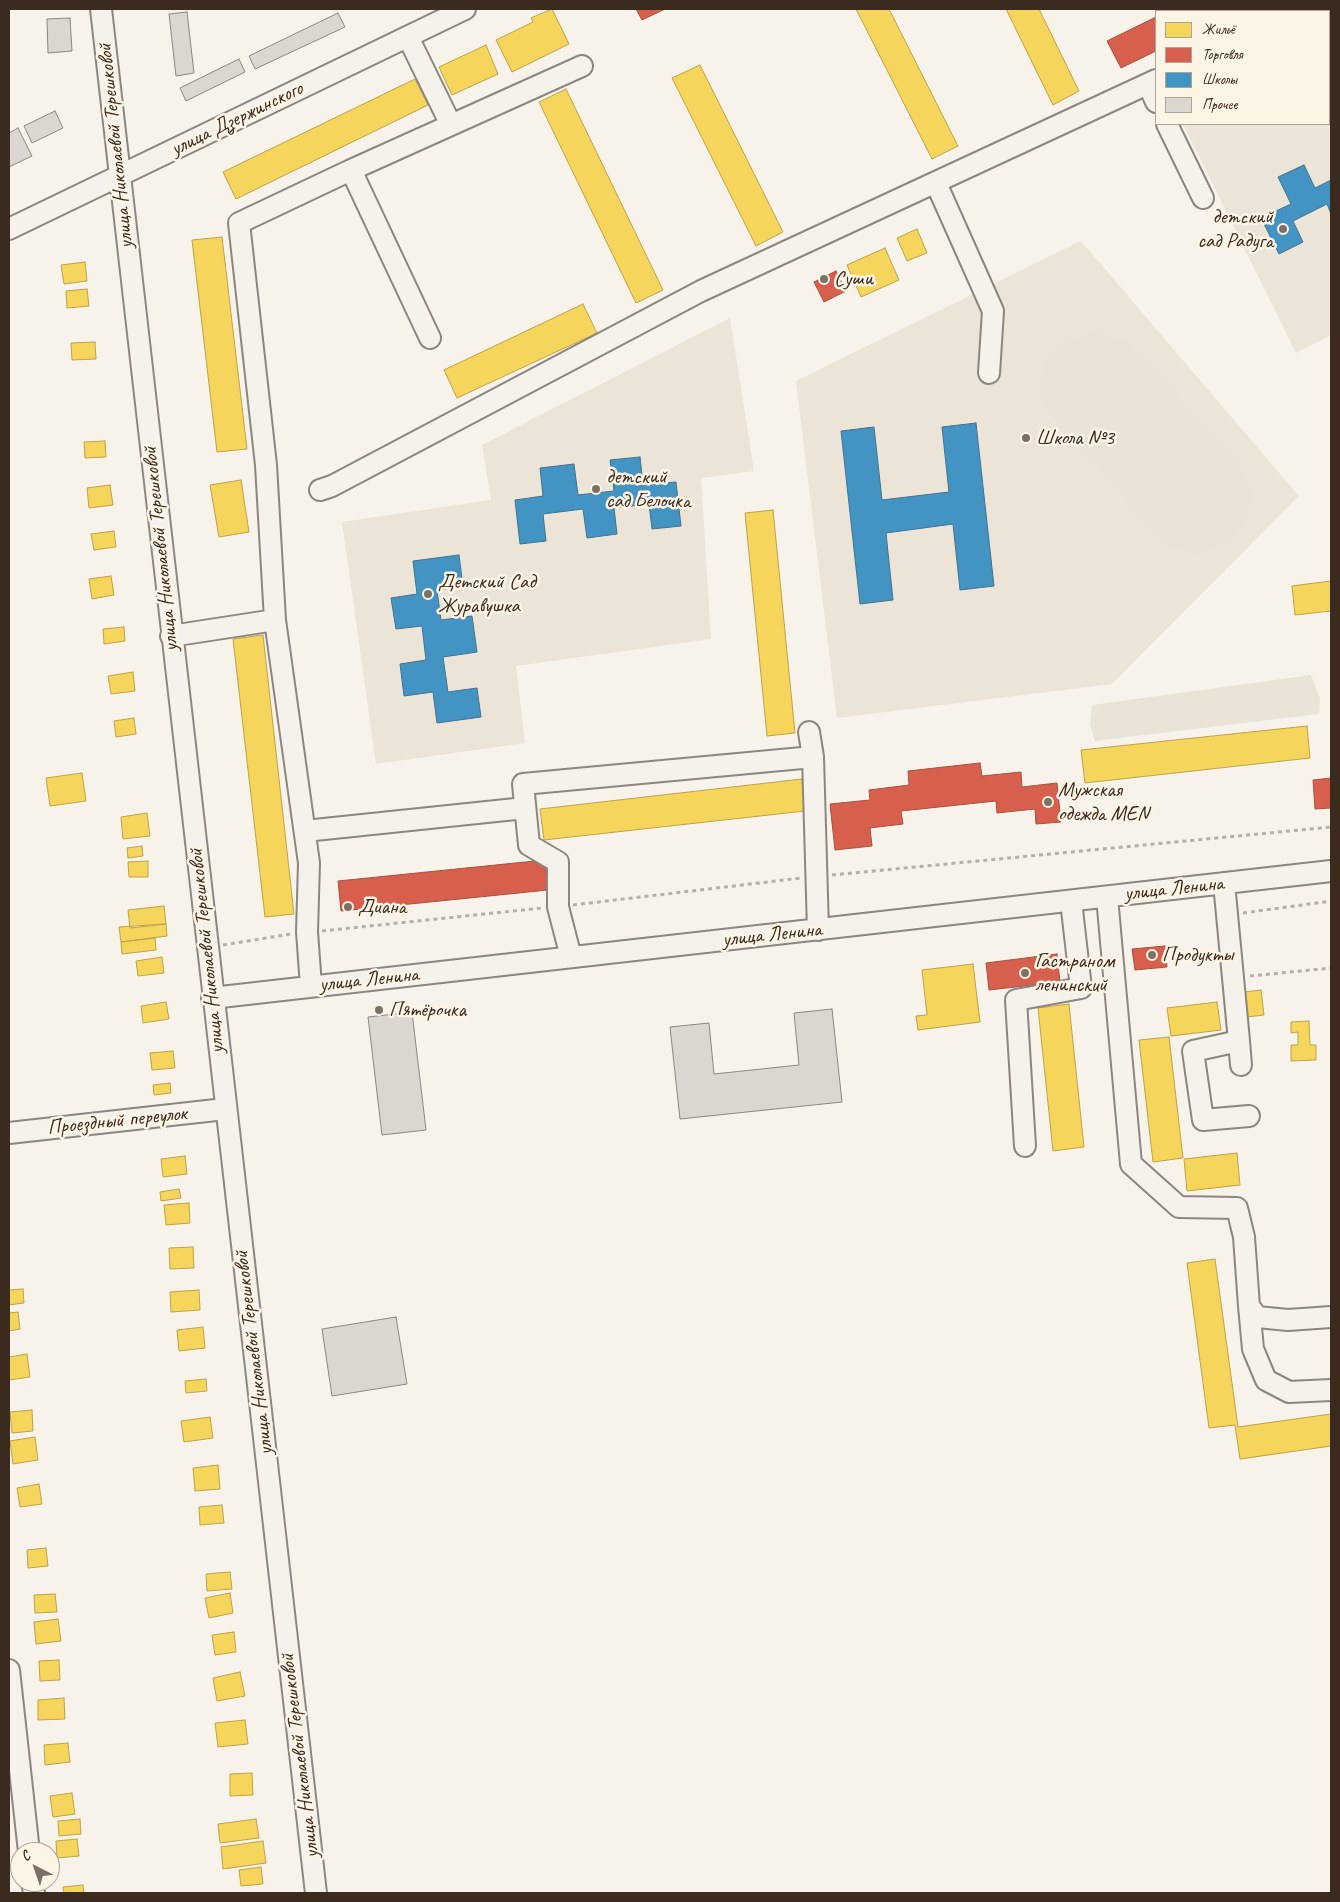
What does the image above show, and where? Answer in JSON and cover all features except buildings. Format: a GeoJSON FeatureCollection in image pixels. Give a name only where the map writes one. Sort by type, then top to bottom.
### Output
{"type":"FeatureCollection","features":[{"type":"Feature","properties":{"kind":"street","name":"улица Николаевой Терешковой"},"geometry":{"type":"LineString","coordinates":[[101,9],[171,636],[208,947],[212,998],[316,1893]]}},
{"type":"Feature","properties":{"kind":"street","name":"улица Дзержинского"},"geometry":{"type":"LineString","coordinates":[[9,229],[465,9]]}},
{"type":"Feature","properties":{"kind":"street"},"geometry":{"type":"LineString","coordinates":[[408,37],[451,125]]}},
{"type":"Feature","properties":{"kind":"street"},"geometry":{"type":"LineString","coordinates":[[311,986],[307,932],[309,863],[274,620],[266,465],[239,223],[350,170],[582,66]]}},
{"type":"Feature","properties":{"kind":"street"},"geometry":{"type":"LineString","coordinates":[[320,490],[341,482],[701,291],[936,183],[1153,88]]}},
{"type":"Feature","properties":{"kind":"street"},"geometry":{"type":"LineString","coordinates":[[1167,125],[1203,198]]}},
{"type":"Feature","properties":{"kind":"street"},"geometry":{"type":"LineString","coordinates":[[350,170],[430,338]]}},
{"type":"Feature","properties":{"kind":"street"},"geometry":{"type":"LineString","coordinates":[[936,183],[993,310],[989,372]]}},
{"type":"Feature","properties":{"kind":"street"},"geometry":{"type":"LineString","coordinates":[[171,636],[274,620]]}},
{"type":"Feature","properties":{"kind":"street"},"geometry":{"type":"LineString","coordinates":[[809,732],[813,757],[818,930]]}},
{"type":"Feature","properties":{"kind":"street"},"geometry":{"type":"LineString","coordinates":[[571,958],[558,907],[558,862],[529,845],[523,784],[813,757]]}},
{"type":"Feature","properties":{"kind":"street"},"geometry":{"type":"LineString","coordinates":[[304,831],[525,808]]}},
{"type":"Feature","properties":{"kind":"street","name":"улица Ленина"},"geometry":{"type":"LineString","coordinates":[[212,998],[1331,871]]}},
{"type":"Feature","properties":{"kind":"street"},"geometry":{"type":"LineString","coordinates":[[1224,883],[1241,1065]]}},
{"type":"Feature","properties":{"kind":"street"},"geometry":{"type":"LineString","coordinates":[[1108,897],[1131,1164],[1180,1207],[1238,1208],[1244,1237],[1253,1349],[1266,1380],[1289,1392],[1331,1390]]}},
{"type":"Feature","properties":{"kind":"street"},"geometry":{"type":"LineString","coordinates":[[1026,1146],[1016,1000],[1081,988],[1071,901]]}},
{"type":"Feature","properties":{"kind":"street"},"geometry":{"type":"LineString","coordinates":[[1239,1041],[1193,1051],[1203,1120],[1249,1116]]}},
{"type":"Feature","properties":{"kind":"street","name":"Проездный переулок"},"geometry":{"type":"LineString","coordinates":[[9,1133],[225,1109]]}},
{"type":"Feature","properties":{"kind":"street"},"geometry":{"type":"LineString","coordinates":[[1249,1306],[1257,1317],[1288,1320],[1331,1317]]}},
{"type":"Feature","properties":{"kind":"street"},"geometry":{"type":"LineString","coordinates":[[9,1670],[28,1842]]}},
{"type":"Feature","properties":{"kind":"path"},"geometry":{"type":"LineString","coordinates":[[208,947],[307,932],[558,907],[816,876],[1331,827]]}},
{"type":"Feature","properties":{"kind":"path"},"geometry":{"type":"LineString","coordinates":[[1228,915],[1331,901]]}},
{"type":"Feature","properties":{"kind":"path"},"geometry":{"type":"LineString","coordinates":[[1233,977],[1331,968]]}},
{"type":"Feature","properties":{"kind":"shaded area","name":"детский сад Радуга"},"geometry":{"type":"Polygon","coordinates":[[[1330,34],[1331,335],[1296,353],[1183,125],[1330,125],[1330,34]]]}},
{"type":"Feature","properties":{"kind":"shaded area","name":"Школа №3"},"geometry":{"type":"Polygon","coordinates":[[[1081,241],[1299,496],[1112,684],[837,718],[796,381],[1081,241]]]}},
{"type":"Feature","properties":{"kind":"shaded area","name":"детский сад Белочка"},"geometry":{"type":"Polygon","coordinates":[[[730,318],[754,471],[701,478],[711,639],[516,666],[525,743],[376,764],[342,522],[491,500],[482,445],[730,318]]]}},
{"type":"Feature","properties":{"kind":"shaded area"},"geometry":{"type":"Polygon","coordinates":[[[1094,332],[1128,342],[1243,470],[1252,492],[1250,507],[1242,528],[1224,544],[1199,555],[1170,547],[1046,410],[1038,383],[1049,358],[1071,340],[1094,332]]]}},
{"type":"Feature","properties":{"kind":"shaded area"},"geometry":{"type":"Polygon","coordinates":[[[1311,675],[1320,699],[1319,714],[1095,741],[1090,725],[1092,705],[1311,675]]]}},
{"type":"Feature","properties":{"kind":"place","name":"детский сад Радуга"},"geometry":{"type":"Point","coordinates":[1283,229]}},
{"type":"Feature","properties":{"kind":"place","name":"Суши"},"geometry":{"type":"Point","coordinates":[824,279]}},
{"type":"Feature","properties":{"kind":"place","name":"Школа №3"},"geometry":{"type":"Point","coordinates":[1026,438]}},
{"type":"Feature","properties":{"kind":"place","name":"детский сад Белочка"},"geometry":{"type":"Point","coordinates":[596,489]}},
{"type":"Feature","properties":{"kind":"place","name":"Детский Сад Журавушка"},"geometry":{"type":"Point","coordinates":[428,594]}},
{"type":"Feature","properties":{"kind":"place","name":"Мужская одежда MEN"},"geometry":{"type":"Point","coordinates":[1048,802]}},
{"type":"Feature","properties":{"kind":"place","name":"Диана"},"geometry":{"type":"Point","coordinates":[348,907]}},
{"type":"Feature","properties":{"kind":"place","name":"Продукты"},"geometry":{"type":"Point","coordinates":[1152,955]}},
{"type":"Feature","properties":{"kind":"place","name":"Гастраном ленинский"},"geometry":{"type":"Point","coordinates":[1025,973]}},
{"type":"Feature","properties":{"kind":"place","name":"Пятёрочка"},"geometry":{"type":"Point","coordinates":[379,1010]}}]}
